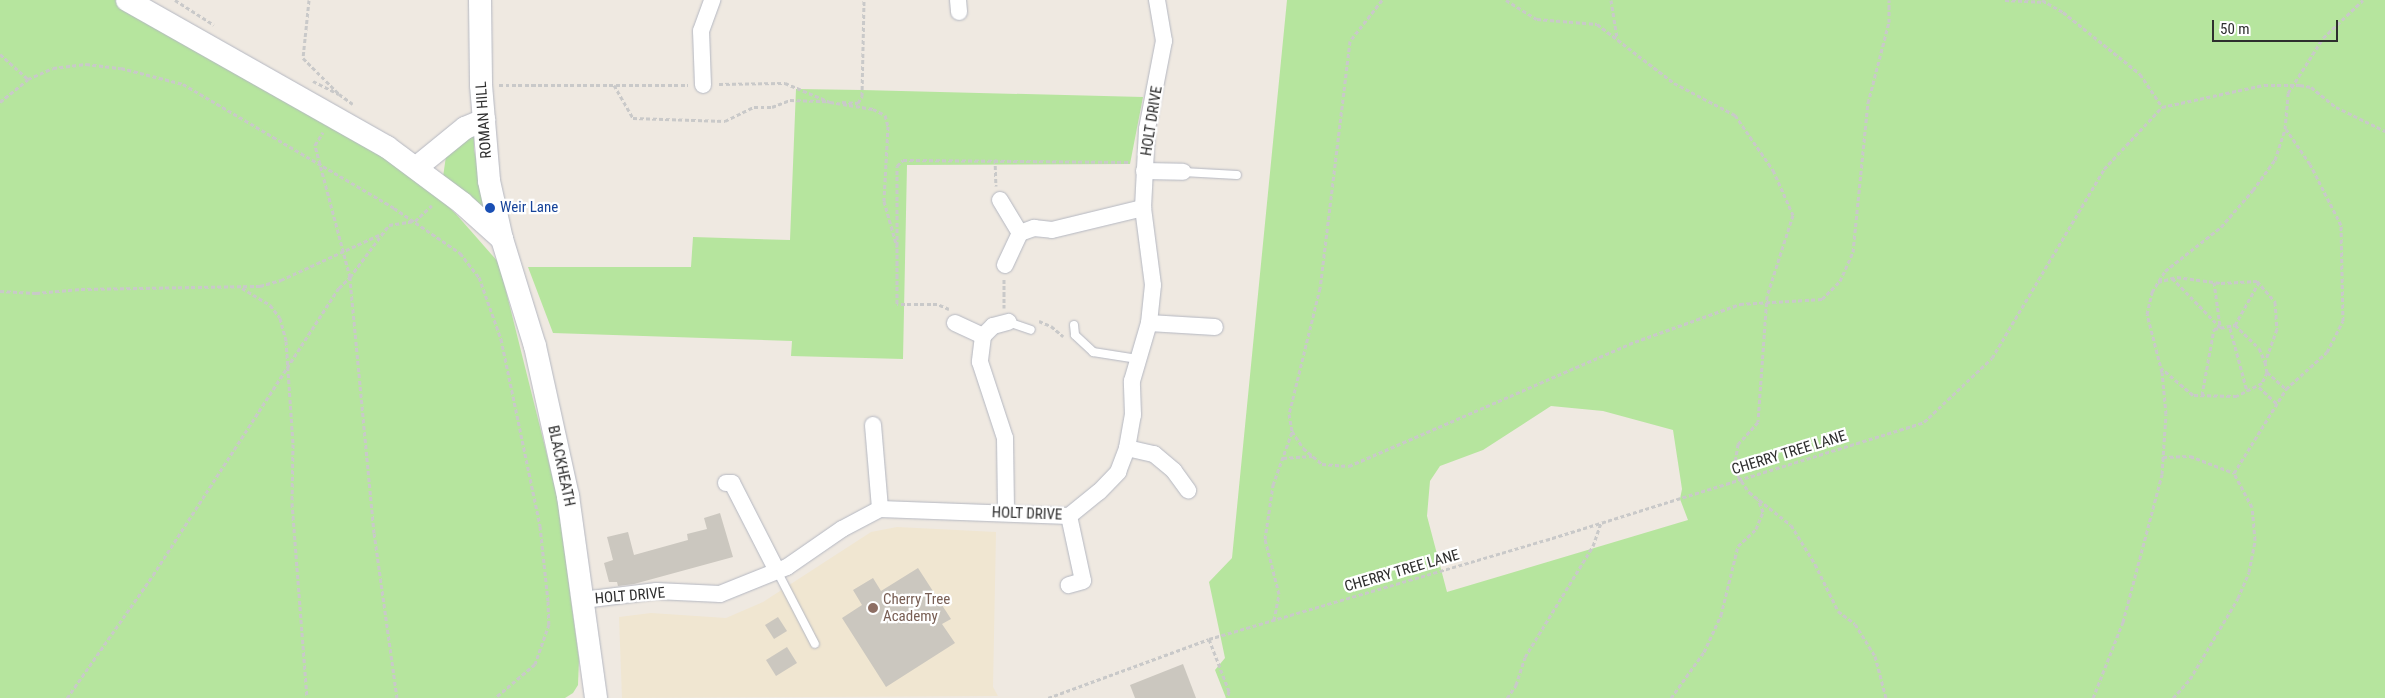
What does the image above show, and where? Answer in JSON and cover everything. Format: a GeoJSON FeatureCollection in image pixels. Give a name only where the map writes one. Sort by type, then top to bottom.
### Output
{"type":"FeatureCollection","features":[{"type":"Feature","properties":{"kind":"main road"},"geometry":{"type":"LineString","coordinates":[[127,0],[332,116],[417,167],[502,239]]}},
{"type":"Feature","properties":{"kind":"main road","name":"ROMAN HILL"},"geometry":{"type":"LineString","coordinates":[[480,0],[481,84],[489,181],[502,239]]}},
{"type":"Feature","properties":{"kind":"main road"},"geometry":{"type":"LineString","coordinates":[[417,167],[465,128],[484,120]]}},
{"type":"Feature","properties":{"kind":"main road","name":"BLACKHEATH"},"geometry":{"type":"LineString","coordinates":[[502,239],[535,346],[568,496],[596,698]]}},
{"type":"Feature","properties":{"kind":"street"},"geometry":{"type":"LineString","coordinates":[[703,85],[701,31],[712,0]]}},
{"type":"Feature","properties":{"kind":"street","name":"HOLT DRIVE"},"geometry":{"type":"LineString","coordinates":[[583,600],[656,591],[720,594],[777,571],[880,509],[1006,512],[1069,516],[1099,492],[1118,472],[1127,448],[1137,359],[1150,323],[1153,285],[1143,208],[1147,128],[1164,41],[1157,0]]}},
{"type":"Feature","properties":{"kind":"street"},"geometry":{"type":"LineString","coordinates":[[1145,167],[1183,172]]}},
{"type":"Feature","properties":{"kind":"street"},"geometry":{"type":"LineString","coordinates":[[1000,200],[1020,233]]}},
{"type":"Feature","properties":{"kind":"street"},"geometry":{"type":"LineString","coordinates":[[1005,265],[1020,233],[1034,228],[1052,230],[1143,208]]}},
{"type":"Feature","properties":{"kind":"street"},"geometry":{"type":"LineString","coordinates":[[1006,512],[1005,438],[980,362],[982,336],[993,326],[1008,322]]}},
{"type":"Feature","properties":{"kind":"street"},"geometry":{"type":"LineString","coordinates":[[955,323],[982,336]]}},
{"type":"Feature","properties":{"kind":"street"},"geometry":{"type":"LineString","coordinates":[[1150,323],[1215,327]]}},
{"type":"Feature","properties":{"kind":"street"},"geometry":{"type":"LineString","coordinates":[[873,425],[878,449],[880,509]]}},
{"type":"Feature","properties":{"kind":"street"},"geometry":{"type":"LineString","coordinates":[[1127,448],[1154,454],[1174,472],[1188,490]]}},
{"type":"Feature","properties":{"kind":"street"},"geometry":{"type":"LineString","coordinates":[[735,483],[777,571]]}},
{"type":"Feature","properties":{"kind":"street"},"geometry":{"type":"LineString","coordinates":[[1069,516],[1083,581],[1069,585]]}},
{"type":"Feature","properties":{"kind":"lane"},"geometry":{"type":"LineString","coordinates":[[1183,172],[1237,175]]}},
{"type":"Feature","properties":{"kind":"lane"},"geometry":{"type":"LineString","coordinates":[[1008,322],[1031,330]]}},
{"type":"Feature","properties":{"kind":"lane"},"geometry":{"type":"LineString","coordinates":[[1074,325],[1075,336],[1093,352],[1137,359]]}},
{"type":"Feature","properties":{"kind":"lane"},"geometry":{"type":"LineString","coordinates":[[777,571],[815,644]]}},
{"type":"Feature","properties":{"kind":"path"},"geometry":{"type":"LineString","coordinates":[[309,0],[304,58],[339,94],[355,105]]}},
{"type":"Feature","properties":{"kind":"path"},"geometry":{"type":"LineString","coordinates":[[614,85],[633,118],[725,121],[754,107],[772,107],[790,100],[858,103],[862,96],[864,0]]}},
{"type":"Feature","properties":{"kind":"path"},"geometry":{"type":"LineString","coordinates":[[1382,0],[1350,41],[1320,288],[1288,414],[1292,431],[1303,448],[1322,464],[1349,466],[1629,344],[1740,304],[1767,304],[1822,299],[1840,281],[1853,252],[1868,104],[1889,22],[1889,0]]}},
{"type":"Feature","properties":{"kind":"path"},"geometry":{"type":"LineString","coordinates":[[1506,0],[1537,19],[1597,24],[1674,83],[1735,115],[1773,170],[1793,215],[1767,304],[1758,422],[1738,444],[1734,470],[1758,499],[1791,526],[1815,564],[1838,611],[1855,624],[1875,656],[1886,698]]}},
{"type":"Feature","properties":{"kind":"path"},"geometry":{"type":"LineString","coordinates":[[1611,0],[1617,39]]}},
{"type":"Feature","properties":{"kind":"path"},"geometry":{"type":"LineString","coordinates":[[2005,0],[2044,1],[2064,12],[2140,74],[2162,107],[2264,85],[2311,87],[2336,107],[2385,131]]}},
{"type":"Feature","properties":{"kind":"path"},"geometry":{"type":"LineString","coordinates":[[2094,698],[2123,622],[2146,540],[2162,457],[2166,414],[2161,368],[2147,314],[2158,283],[2165,271],[2221,227],[2253,190],[2275,160],[2285,129],[2288,92],[2323,38],[2363,0]]}},
{"type":"Feature","properties":{"kind":"path"},"geometry":{"type":"LineString","coordinates":[[0,54],[28,79]]}},
{"type":"Feature","properties":{"kind":"path"},"geometry":{"type":"LineString","coordinates":[[0,102],[28,79],[53,68],[86,64],[122,68],[183,84],[414,221],[460,253],[480,277],[491,304],[516,404],[540,526],[549,624],[534,664],[496,698]]}},
{"type":"Feature","properties":{"kind":"path"},"geometry":{"type":"LineString","coordinates":[[481,84],[785,84],[830,102],[873,109],[885,115],[888,126],[884,201],[897,248]]}},
{"type":"Feature","properties":{"kind":"path","name":"CHERRY TREE LANE"},"geometry":{"type":"LineString","coordinates":[[1048,698],[1209,639],[1601,523],[1924,422],[1992,358],[2104,169],[2162,107]]}},
{"type":"Feature","properties":{"kind":"path"},"geometry":{"type":"LineString","coordinates":[[332,116],[315,145],[350,277],[374,533],[397,698]]}},
{"type":"Feature","properties":{"kind":"path"},"geometry":{"type":"LineString","coordinates":[[2234,473],[2286,389],[2328,352],[2343,321],[2341,225],[2310,164],[2285,129]]}},
{"type":"Feature","properties":{"kind":"path"},"geometry":{"type":"LineString","coordinates":[[955,323],[959,318],[944,306],[896,304],[897,166],[903,160],[995,159],[1145,167]]}},
{"type":"Feature","properties":{"kind":"path"},"geometry":{"type":"LineString","coordinates":[[995,159],[996,197],[1000,200]]}},
{"type":"Feature","properties":{"kind":"path"},"geometry":{"type":"LineString","coordinates":[[67,698],[153,575],[288,368],[379,235],[389,226],[414,221],[427,213],[443,188]]}},
{"type":"Feature","properties":{"kind":"path"},"geometry":{"type":"LineString","coordinates":[[0,291],[36,293],[81,289],[242,288],[281,280],[342,250],[379,235]]}},
{"type":"Feature","properties":{"kind":"path"},"geometry":{"type":"LineString","coordinates":[[1005,265],[1002,301],[1008,322]]}},
{"type":"Feature","properties":{"kind":"path"},"geometry":{"type":"LineString","coordinates":[[2158,283],[2172,278],[2214,282],[2259,282],[2276,302],[2277,329],[2265,362]]}},
{"type":"Feature","properties":{"kind":"path"},"geometry":{"type":"LineString","coordinates":[[2172,278],[2220,327]]}},
{"type":"Feature","properties":{"kind":"path"},"geometry":{"type":"LineString","coordinates":[[2214,282],[2220,327]]}},
{"type":"Feature","properties":{"kind":"path"},"geometry":{"type":"LineString","coordinates":[[2202,395],[2214,329],[2220,327],[2230,328],[2235,325],[2259,282]]}},
{"type":"Feature","properties":{"kind":"path"},"geometry":{"type":"LineString","coordinates":[[242,288],[270,305],[280,318],[288,368],[293,444],[292,502],[307,698]]}},
{"type":"Feature","properties":{"kind":"path"},"geometry":{"type":"LineString","coordinates":[[2161,368],[2193,395],[2237,396],[2262,383],[2267,372],[2259,348],[2235,325]]}},
{"type":"Feature","properties":{"kind":"path"},"geometry":{"type":"LineString","coordinates":[[2230,328],[2247,391]]}},
{"type":"Feature","properties":{"kind":"path"},"geometry":{"type":"LineString","coordinates":[[2267,372],[2286,389]]}},
{"type":"Feature","properties":{"kind":"path"},"geometry":{"type":"LineString","coordinates":[[2259,387],[2277,404]]}},
{"type":"Feature","properties":{"kind":"path"},"geometry":{"type":"LineString","coordinates":[[1274,620],[1279,594],[1265,538],[1273,486],[1292,431]]}},
{"type":"Feature","properties":{"kind":"path"},"geometry":{"type":"LineString","coordinates":[[1283,458],[1312,456]]}},
{"type":"Feature","properties":{"kind":"path"},"geometry":{"type":"LineString","coordinates":[[2162,457],[2190,456],[2234,473],[2252,507],[2255,540],[2249,572],[2238,598],[2190,679],[2173,698]]}},
{"type":"Feature","properties":{"kind":"path"},"geometry":{"type":"LineString","coordinates":[[1671,698],[1704,652],[1722,616],[1738,546],[1756,529],[1763,512],[1758,499]]}},
{"type":"Feature","properties":{"kind":"path"},"geometry":{"type":"LineString","coordinates":[[1507,698],[1516,685],[1526,657],[1593,546],[1601,523]]}},
{"type":"Feature","properties":{"kind":"path"},"geometry":{"type":"LineString","coordinates":[[1209,639],[1229,691],[1226,698]]}},
{"type":"Feature","properties":{"kind":"shaded area","name":"Cherry Tree Academy"},"geometry":{"type":"Polygon","coordinates":[[[897,527],[996,532],[993,687],[998,696],[622,698],[619,617],[651,613],[726,618],[763,602],[871,532],[897,527]]]}},
{"type":"Feature","properties":{"kind":"green space"},"geometry":{"type":"Polygon","coordinates":[[[0,0],[121,0],[387,147],[456,214],[499,263],[557,495],[579,659],[578,685],[573,693],[565,698],[0,698],[0,0]]]}},
{"type":"Feature","properties":{"kind":"green space"},"geometry":{"type":"Polygon","coordinates":[[[1287,0],[2385,0],[2385,698],[1226,698],[1215,670],[1225,658],[1209,582],[1232,558],[1287,0]],[[1551,406],[1483,450],[1440,466],[1430,481],[1427,516],[1447,592],[1688,520],[1680,499],[1682,489],[1673,430],[1603,411],[1551,406]]]}},
{"type":"Feature","properties":{"kind":"green space"},"geometry":{"type":"Polygon","coordinates":[[[796,89],[1143,97],[1130,164],[907,165],[903,359],[791,356],[792,341],[553,333],[528,267],[691,267],[693,237],[790,240],[796,89]]]}},
{"type":"Feature","properties":{"kind":"green space"},"geometry":{"type":"Polygon","coordinates":[[[474,136],[474,149],[487,214],[443,177],[446,156],[461,140],[474,136]]]}},
{"type":"Feature","properties":{"kind":"building"},"geometry":{"type":"Polygon","coordinates":[[[720,513],[733,557],[634,584],[618,586],[617,582],[609,582],[604,563],[613,560],[607,537],[628,532],[634,555],[688,540],[687,534],[707,529],[704,518],[720,513]]]}},
{"type":"Feature","properties":{"kind":"building"},"geometry":{"type":"Polygon","coordinates":[[[918,568],[951,619],[942,624],[955,643],[886,687],[842,618],[862,605],[853,590],[873,578],[881,591],[918,568]]]}},
{"type":"Feature","properties":{"kind":"building"},"geometry":{"type":"Polygon","coordinates":[[[778,617],[787,631],[774,639],[765,625],[778,617]]]}},
{"type":"Feature","properties":{"kind":"building"},"geometry":{"type":"Polygon","coordinates":[[[787,647],[797,663],[776,676],[766,660],[787,647]]]}},
{"type":"Feature","properties":{"kind":"building"},"geometry":{"type":"Polygon","coordinates":[[[1183,664],[1196,698],[1135,698],[1130,685],[1183,664]]]}},
{"type":"Feature","properties":{"kind":"place","name":"Weir Lane"},"geometry":{"type":"Point","coordinates":[490,208]}},
{"type":"Feature","properties":{"kind":"place","name":"Cherry Tree Academy"},"geometry":{"type":"Point","coordinates":[873,608]}}]}
